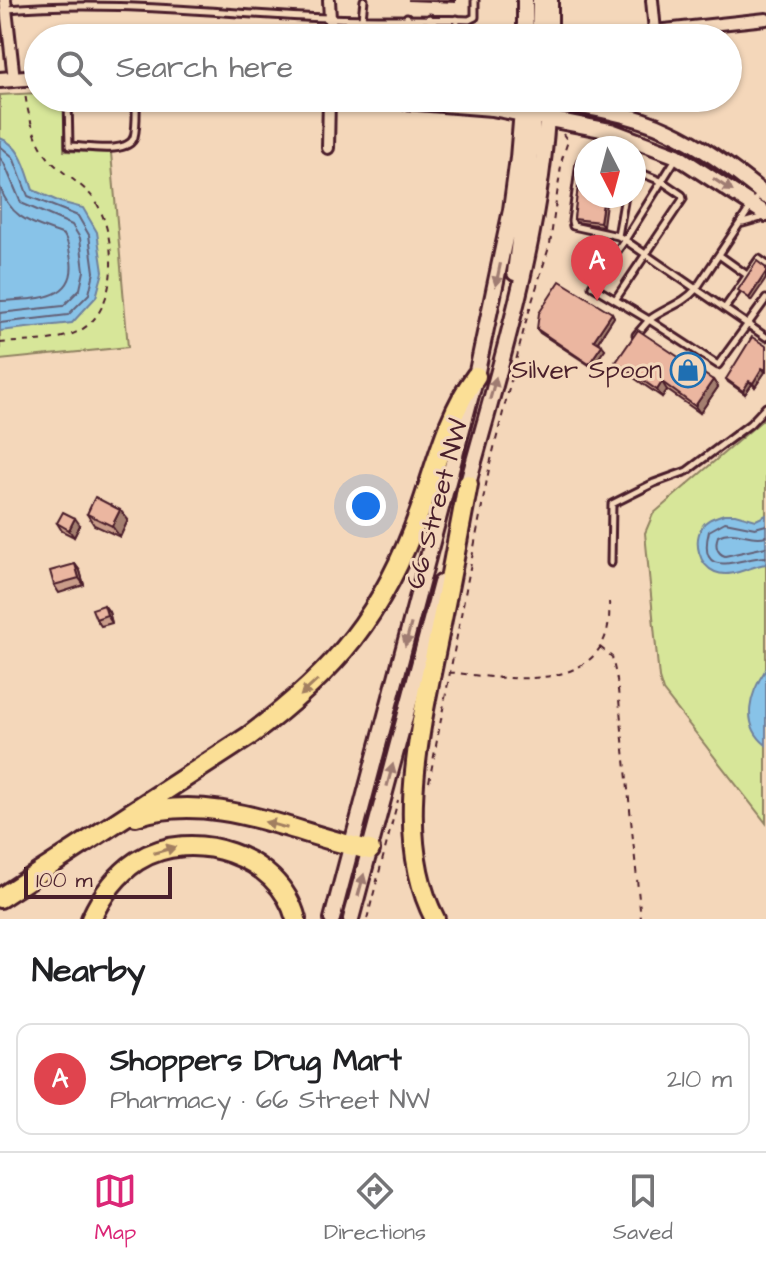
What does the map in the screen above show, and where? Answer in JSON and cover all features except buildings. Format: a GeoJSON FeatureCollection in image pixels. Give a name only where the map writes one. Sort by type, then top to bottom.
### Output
{"type":"FeatureCollection","features":[{"type":"Feature","properties":{"kind":"highway"},"geometry":{"type":"LineString","coordinates":[[0,898],[210,762],[285,709],[343,653],[377,606],[398,566],[460,398],[476,376]]}},
{"type":"Feature","properties":{"kind":"highway"},"geometry":{"type":"LineString","coordinates":[[435,919],[424,893],[413,830],[413,789],[419,738],[468,484]]}},
{"type":"Feature","properties":{"kind":"highway"},"geometry":{"type":"LineString","coordinates":[[101,833],[149,812],[183,807],[219,810],[370,850]]}},
{"type":"Feature","properties":{"kind":"highway"},"geometry":{"type":"LineString","coordinates":[[91,919],[98,903],[117,878],[139,859],[176,847],[191,846],[226,850],[253,863],[283,893],[296,919]]}},
{"type":"Feature","properties":{"kind":"main road"},"geometry":{"type":"LineString","coordinates":[[525,0],[525,24]]}},
{"type":"Feature","properties":{"kind":"main road"},"geometry":{"type":"LineString","coordinates":[[539,24],[540,0]]}},
{"type":"Feature","properties":{"kind":"main road"},"geometry":{"type":"LineString","coordinates":[[550,0],[550,24]]}},
{"type":"Feature","properties":{"kind":"main road"},"geometry":{"type":"LineString","coordinates":[[511,112],[611,131],[677,156],[760,197]]}},
{"type":"Feature","properties":{"kind":"main road","name":"66 Street NW"},"geometry":{"type":"LineString","coordinates":[[351,919],[530,242],[534,112]]}},
{"type":"Feature","properties":{"kind":"main road","name":"66 Street NW"},"geometry":{"type":"LineString","coordinates":[[332,919],[476,376],[534,112]]}},
{"type":"Feature","properties":{"kind":"main road"},"geometry":{"type":"LineString","coordinates":[[607,112],[668,130],[713,156],[760,197],[766,216]]}},
{"type":"Feature","properties":{"kind":"street"},"geometry":{"type":"LineString","coordinates":[[329,0],[331,24]]}},
{"type":"Feature","properties":{"kind":"street"},"geometry":{"type":"LineString","coordinates":[[652,0],[654,24]]}},
{"type":"Feature","properties":{"kind":"street"},"geometry":{"type":"LineString","coordinates":[[6,5],[19,78]]}},
{"type":"Feature","properties":{"kind":"street"},"geometry":{"type":"LineString","coordinates":[[720,24],[766,19]]}},
{"type":"Feature","properties":{"kind":"street"},"geometry":{"type":"LineString","coordinates":[[328,148],[329,112]]}},
{"type":"Feature","properties":{"kind":"lane"},"geometry":{"type":"LineString","coordinates":[[362,18],[364,0]]}},
{"type":"Feature","properties":{"kind":"lane"},"geometry":{"type":"LineString","coordinates":[[6,5],[75,2],[331,18],[457,19],[475,17],[475,0]]}},
{"type":"Feature","properties":{"kind":"lane"},"geometry":{"type":"LineString","coordinates":[[407,17],[407,24]]}},
{"type":"Feature","properties":{"kind":"lane"},"geometry":{"type":"LineString","coordinates":[[430,18],[430,24]]}},
{"type":"Feature","properties":{"kind":"lane"},"geometry":{"type":"LineString","coordinates":[[457,19],[457,24]]}},
{"type":"Feature","properties":{"kind":"lane"},"geometry":{"type":"LineString","coordinates":[[68,112],[69,146],[120,148],[129,145],[134,138],[135,112]]}},
{"type":"Feature","properties":{"kind":"lane"},"geometry":{"type":"LineString","coordinates":[[677,156],[663,182],[592,286],[718,365],[765,301]]}},
{"type":"Feature","properties":{"kind":"lane"},"geometry":{"type":"LineString","coordinates":[[615,300],[683,199],[682,195],[663,182],[646,175]]}},
{"type":"Feature","properties":{"kind":"lane"},"geometry":{"type":"LineString","coordinates":[[631,342],[661,311],[687,300],[760,197]]}},
{"type":"Feature","properties":{"kind":"lane"},"geometry":{"type":"LineString","coordinates":[[574,206],[573,226],[625,240],[766,337]]}},
{"type":"Feature","properties":{"kind":"lane"},"geometry":{"type":"LineString","coordinates":[[618,236],[623,208]]}},
{"type":"Feature","properties":{"kind":"lane"},"geometry":{"type":"LineString","coordinates":[[739,225],[766,216]]}},
{"type":"Feature","properties":{"kind":"lane"},"geometry":{"type":"LineString","coordinates":[[719,255],[749,278]]}},
{"type":"Feature","properties":{"kind":"lane"},"geometry":{"type":"LineString","coordinates":[[725,308],[741,291],[759,259],[766,264]]}},
{"type":"Feature","properties":{"kind":"lane"},"geometry":{"type":"LineString","coordinates":[[759,293],[765,301]]}},
{"type":"Feature","properties":{"kind":"lane"},"geometry":{"type":"LineString","coordinates":[[754,300],[765,301]]}},
{"type":"Feature","properties":{"kind":"lane"},"geometry":{"type":"LineString","coordinates":[[611,563],[612,504],[687,471],[750,424],[766,407]]}},
{"type":"Feature","properties":{"kind":"path"},"geometry":{"type":"LineString","coordinates":[[0,343],[63,337],[81,330],[95,319],[106,302],[111,276],[106,228],[96,202],[48,158],[30,112]]}},
{"type":"Feature","properties":{"kind":"path"},"geometry":{"type":"LineString","coordinates":[[460,615],[495,443],[526,321],[550,244],[562,159],[568,141],[563,134]]}},
{"type":"Feature","properties":{"kind":"path"},"geometry":{"type":"LineString","coordinates":[[432,669],[506,678],[547,677],[576,668],[588,661],[600,647],[607,632],[609,602]]}},
{"type":"Feature","properties":{"kind":"path"},"geometry":{"type":"LineString","coordinates":[[600,647],[612,657],[617,680],[641,919]]}},
{"type":"Feature","properties":{"kind":"green space"},"geometry":{"type":"Polygon","coordinates":[[[24,94],[24,112],[65,112],[64,151],[111,153],[128,347],[0,360],[0,95],[24,94]]]}},
{"type":"Feature","properties":{"kind":"green space"},"geometry":{"type":"Polygon","coordinates":[[[766,417],[766,823],[663,691],[659,678],[645,533],[653,514],[766,417]]]}},
{"type":"Feature","properties":{"kind":"water"},"geometry":{"type":"Polygon","coordinates":[[[0,138],[18,153],[33,190],[83,208],[97,232],[103,272],[96,297],[72,323],[0,331],[0,138]]]}},
{"type":"Feature","properties":{"kind":"water"},"geometry":{"type":"Polygon","coordinates":[[[724,514],[756,520],[766,515],[766,564],[727,574],[709,569],[699,552],[699,533],[706,522],[724,514]]]}},
{"type":"Feature","properties":{"kind":"water"},"geometry":{"type":"Polygon","coordinates":[[[766,669],[766,745],[753,728],[750,708],[766,669]]]}},
{"type":"Feature","properties":{"kind":"place","name":"Shoppers Drug Mart"},"geometry":{"type":"Point","coordinates":[597,301]}},
{"type":"Feature","properties":{"kind":"place","name":"Silver Spoon"},"geometry":{"type":"Point","coordinates":[688,370]}}]}
